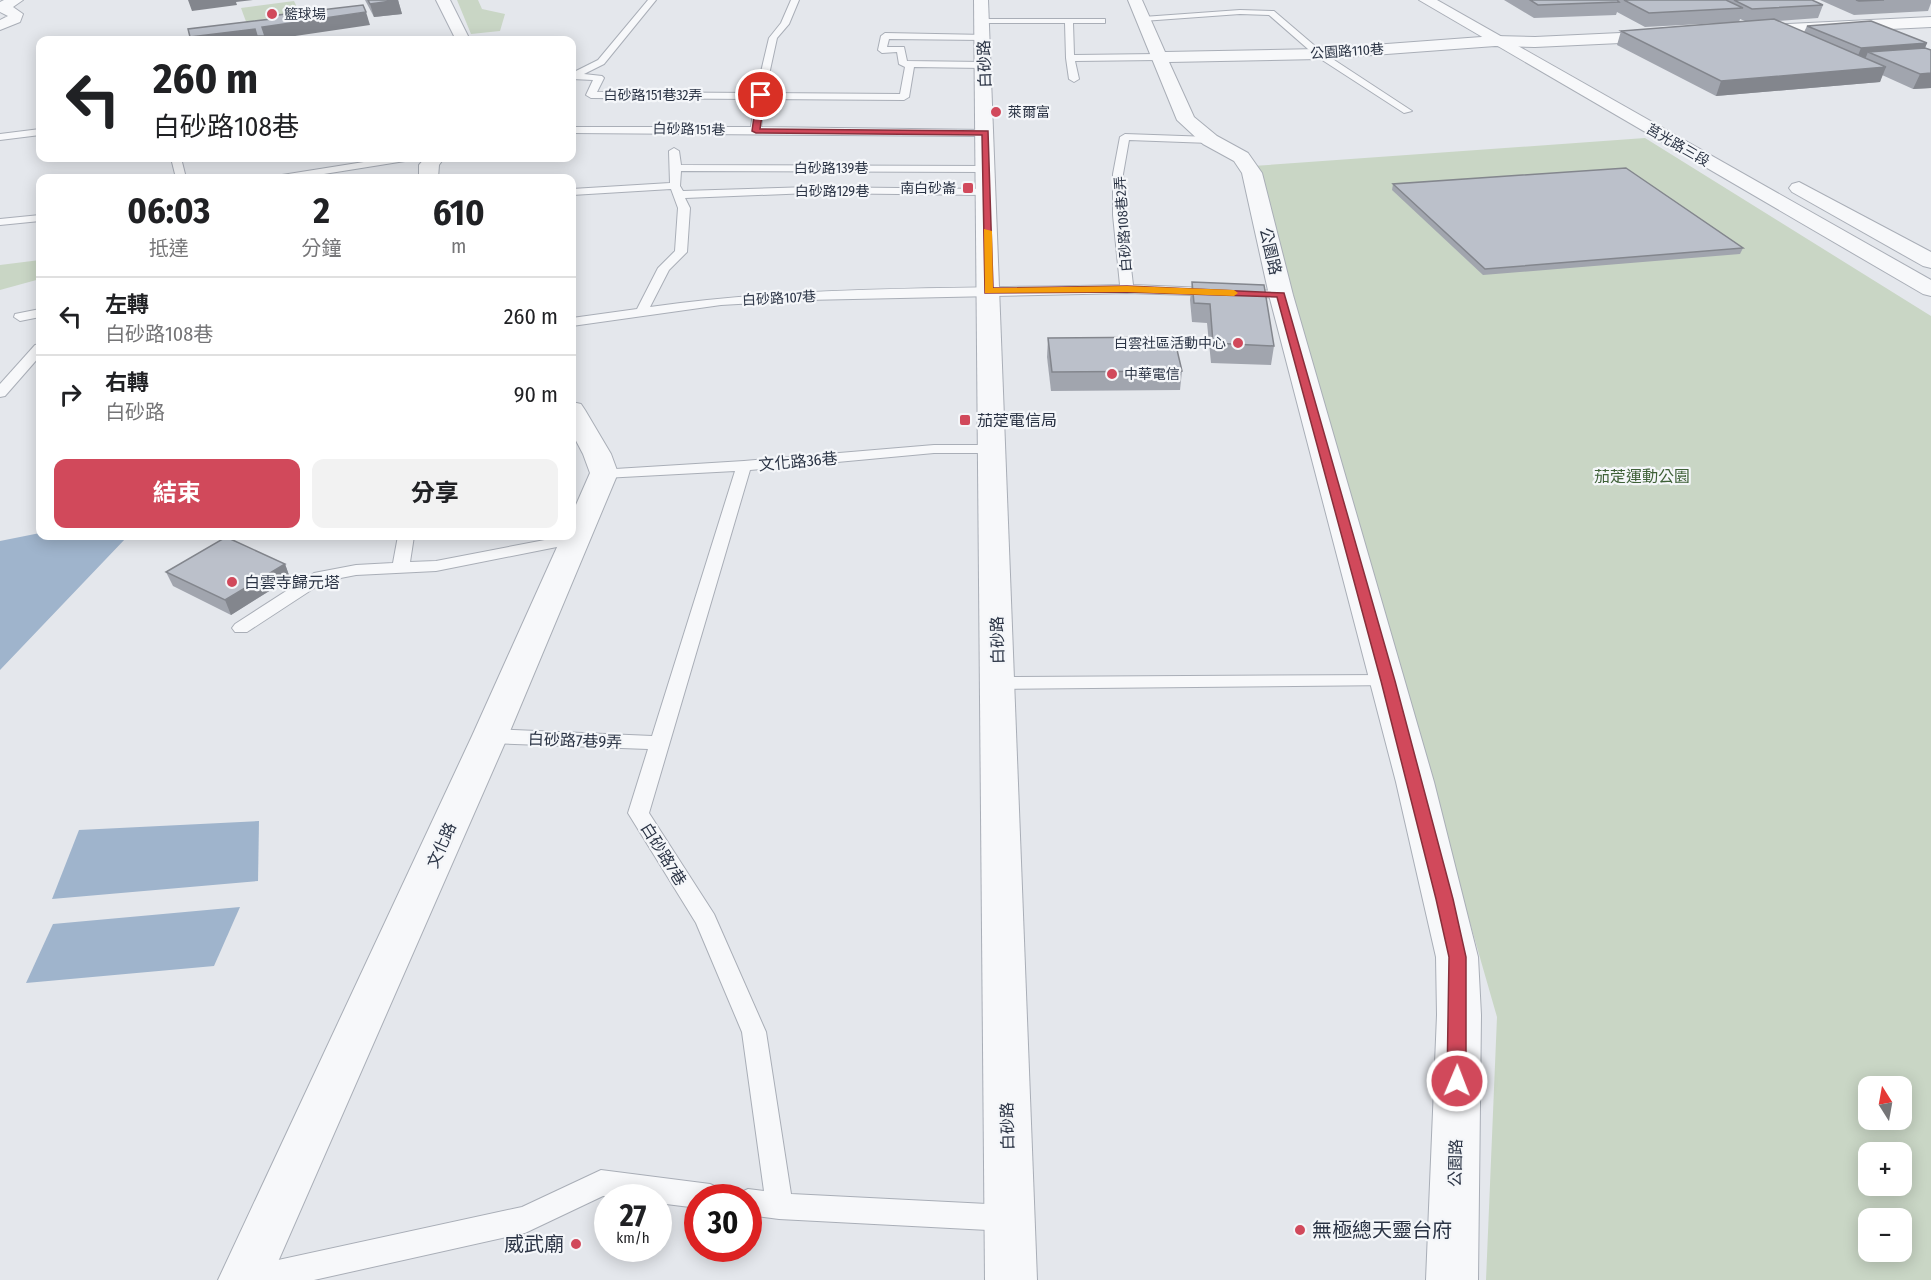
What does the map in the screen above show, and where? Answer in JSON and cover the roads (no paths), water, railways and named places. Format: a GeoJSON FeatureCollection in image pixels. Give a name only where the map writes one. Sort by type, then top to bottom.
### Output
{"type":"FeatureCollection","features":[{"type":"Feature","properties":{"kind":"street"},"geometry":{"type":"LineString","coordinates":[[0,25],[15,20],[16,14],[1,7],[16,0]]}},
{"type":"Feature","properties":{"kind":"street"},"geometry":{"type":"LineString","coordinates":[[443,0],[461,36]]}},
{"type":"Feature","properties":{"kind":"street","name":"莒光路三段"},"geometry":{"type":"LineString","coordinates":[[1426,0],[1931,289]]}},
{"type":"Feature","properties":{"kind":"street"},"geometry":{"type":"LineString","coordinates":[[1460,0],[1566,59]]}},
{"type":"Feature","properties":{"kind":"street","name":"公園路"},"geometry":{"type":"LineString","coordinates":[[1139,9],[1186,120],[1210,140],[1241,157],[1252,172],[1281,295],[1388,681],[1457,957],[1459,1015],[1452,1280]]}},
{"type":"Feature","properties":{"kind":"street"},"geometry":{"type":"LineString","coordinates":[[1829,13],[1858,26]]}},
{"type":"Feature","properties":{"kind":"street"},"geometry":{"type":"LineString","coordinates":[[1738,32],[1931,22]]}},
{"type":"Feature","properties":{"kind":"street","name":"白砂路"},"geometry":{"type":"LineString","coordinates":[[982,31],[1011,1280]]}},
{"type":"Feature","properties":{"kind":"street","name":"公園路110巷"},"geometry":{"type":"LineString","coordinates":[[1158,57],[1318,54],[1495,41],[1535,42],[1678,35]]}},
{"type":"Feature","properties":{"kind":"street"},"geometry":{"type":"LineString","coordinates":[[1785,181],[1931,261]]}},
{"type":"Feature","properties":{"kind":"street"},"geometry":{"type":"LineString","coordinates":[[576,417],[597,454],[604,473]]}},
{"type":"Feature","properties":{"kind":"street","name":"文化路"},"geometry":{"type":"LineString","coordinates":[[576,539],[604,473]]}},
{"type":"Feature","properties":{"kind":"street","name":"文化路"},"geometry":{"type":"LineString","coordinates":[[244,1280],[490,736],[576,540]]}},
{"type":"Feature","properties":{"kind":"lane"},"geometry":{"type":"LineString","coordinates":[[576,74],[601,62],[652,0]]}},
{"type":"Feature","properties":{"kind":"lane"},"geometry":{"type":"LineString","coordinates":[[756,131],[764,72],[773,38],[785,24],[795,0]]}},
{"type":"Feature","properties":{"kind":"lane"},"geometry":{"type":"LineString","coordinates":[[1139,9],[1271,13],[1318,54],[1407,111]]}},
{"type":"Feature","properties":{"kind":"lane"},"geometry":{"type":"LineString","coordinates":[[1069,21],[1070,58],[1074,79]]}},
{"type":"Feature","properties":{"kind":"lane"},"geometry":{"type":"LineString","coordinates":[[982,31],[910,64],[903,64],[901,49],[882,50],[885,36],[982,31],[1069,21],[1102,21]]}},
{"type":"Feature","properties":{"kind":"lane"},"geometry":{"type":"LineString","coordinates":[[1070,58],[1158,57]]}},
{"type":"Feature","properties":{"kind":"lane","name":"白砂路151巷32弄"},"geometry":{"type":"LineString","coordinates":[[576,76],[599,78],[591,95],[904,97],[910,64]]}},
{"type":"Feature","properties":{"kind":"lane","name":"白砂路151巷"},"geometry":{"type":"LineString","coordinates":[[576,130],[986,133]]}},
{"type":"Feature","properties":{"kind":"lane"},"geometry":{"type":"LineString","coordinates":[[0,137],[36,132]]}},
{"type":"Feature","properties":{"kind":"lane","name":"白砂路108巷2弄"},"geometry":{"type":"LineString","coordinates":[[1127,289],[1119,215],[1118,174],[1125,137],[1210,140]]}},
{"type":"Feature","properties":{"kind":"lane"},"geometry":{"type":"LineString","coordinates":[[641,313],[664,268],[681,252],[684,208],[676,190],[674,151]]}},
{"type":"Feature","properties":{"kind":"lane"},"geometry":{"type":"LineString","coordinates":[[307,174],[380,162]]}},
{"type":"Feature","properties":{"kind":"lane","name":"白砂路139巷"},"geometry":{"type":"LineString","coordinates":[[676,168],[986,181]]}},
{"type":"Feature","properties":{"kind":"lane","name":"白砂路129巷"},"geometry":{"type":"LineString","coordinates":[[676,190],[810,190],[986,181]]}},
{"type":"Feature","properties":{"kind":"lane"},"geometry":{"type":"LineString","coordinates":[[576,192],[676,190]]}},
{"type":"Feature","properties":{"kind":"lane"},"geometry":{"type":"LineString","coordinates":[[0,222],[36,218]]}},
{"type":"Feature","properties":{"kind":"lane","name":"白砂路107巷"},"geometry":{"type":"LineString","coordinates":[[576,321],[721,301],[988,291],[1127,289],[1281,295]]}},
{"type":"Feature","properties":{"kind":"lane"},"geometry":{"type":"LineString","coordinates":[[20,317],[36,314]]}},
{"type":"Feature","properties":{"kind":"lane"},"geometry":{"type":"LineString","coordinates":[[0,393],[36,352]]}},
{"type":"Feature","properties":{"kind":"lane","name":"文化路36巷"},"geometry":{"type":"LineString","coordinates":[[604,473],[744,466],[934,449],[993,449]]}},
{"type":"Feature","properties":{"kind":"lane","name":"白砂路7巷"},"geometry":{"type":"LineString","coordinates":[[744,466],[638,813],[706,920],[754,1032],[779,1206]]}},
{"type":"Feature","properties":{"kind":"lane"},"geometry":{"type":"LineString","coordinates":[[401,567],[405,540]]}},
{"type":"Feature","properties":{"kind":"lane"},"geometry":{"type":"LineString","coordinates":[[241,628],[320,577],[401,567],[436,566],[571,540]]}},
{"type":"Feature","properties":{"kind":"lane"},"geometry":{"type":"LineString","coordinates":[[998,683],[1388,681]]}},
{"type":"Feature","properties":{"kind":"lane","name":"白砂路7巷9弄"},"geometry":{"type":"LineString","coordinates":[[490,736],[661,743]]}},
{"type":"Feature","properties":{"kind":"lane"},"geometry":{"type":"LineString","coordinates":[[251,1280],[525,1220],[601,1184],[684,1194]]}},
{"type":"Feature","properties":{"kind":"lane"},"geometry":{"type":"LineString","coordinates":[[762,1204],[1008,1218]]}},
{"type":"Feature","properties":{"kind":"water"},"geometry":{"type":"Polygon","coordinates":[[[36,534],[36,540],[124,540],[0,670],[0,541],[36,534]]]}},
{"type":"Feature","properties":{"kind":"water"},"geometry":{"type":"Polygon","coordinates":[[[259,821],[258,881],[52,899],[79,830],[259,821]]]}},
{"type":"Feature","properties":{"kind":"water"},"geometry":{"type":"Polygon","coordinates":[[[240,907],[214,966],[26,983],[53,924],[240,907]]]}},
{"type":"Feature","properties":{"kind":"place","name":"籃球場"},"geometry":{"type":"Point","coordinates":[272,14]}},
{"type":"Feature","properties":{"kind":"place","name":"萊爾富"},"geometry":{"type":"Point","coordinates":[996,112]}},
{"type":"Feature","properties":{"kind":"place","name":"南白砂崙"},"geometry":{"type":"Point","coordinates":[968,188]}},
{"type":"Feature","properties":{"kind":"place","name":"白雲社區活動中心"},"geometry":{"type":"Point","coordinates":[1238,343]}},
{"type":"Feature","properties":{"kind":"place","name":"中華電信"},"geometry":{"type":"Point","coordinates":[1112,374]}},
{"type":"Feature","properties":{"kind":"place","name":"茄萣電信局"},"geometry":{"type":"Point","coordinates":[965,420]}},
{"type":"Feature","properties":{"kind":"place","name":"白雲寺歸元塔"},"geometry":{"type":"Point","coordinates":[232,582]}},
{"type":"Feature","properties":{"kind":"place","name":"無極總天靈台府"},"geometry":{"type":"Point","coordinates":[1300,1230]}},
{"type":"Feature","properties":{"kind":"place","name":"威武廟"},"geometry":{"type":"Point","coordinates":[576,1244]}},
{"type":"Feature","properties":{"kind":"park label","name":"茄萣運動公園"},"geometry":{"type":"Point","coordinates":[1642,476]}}]}
